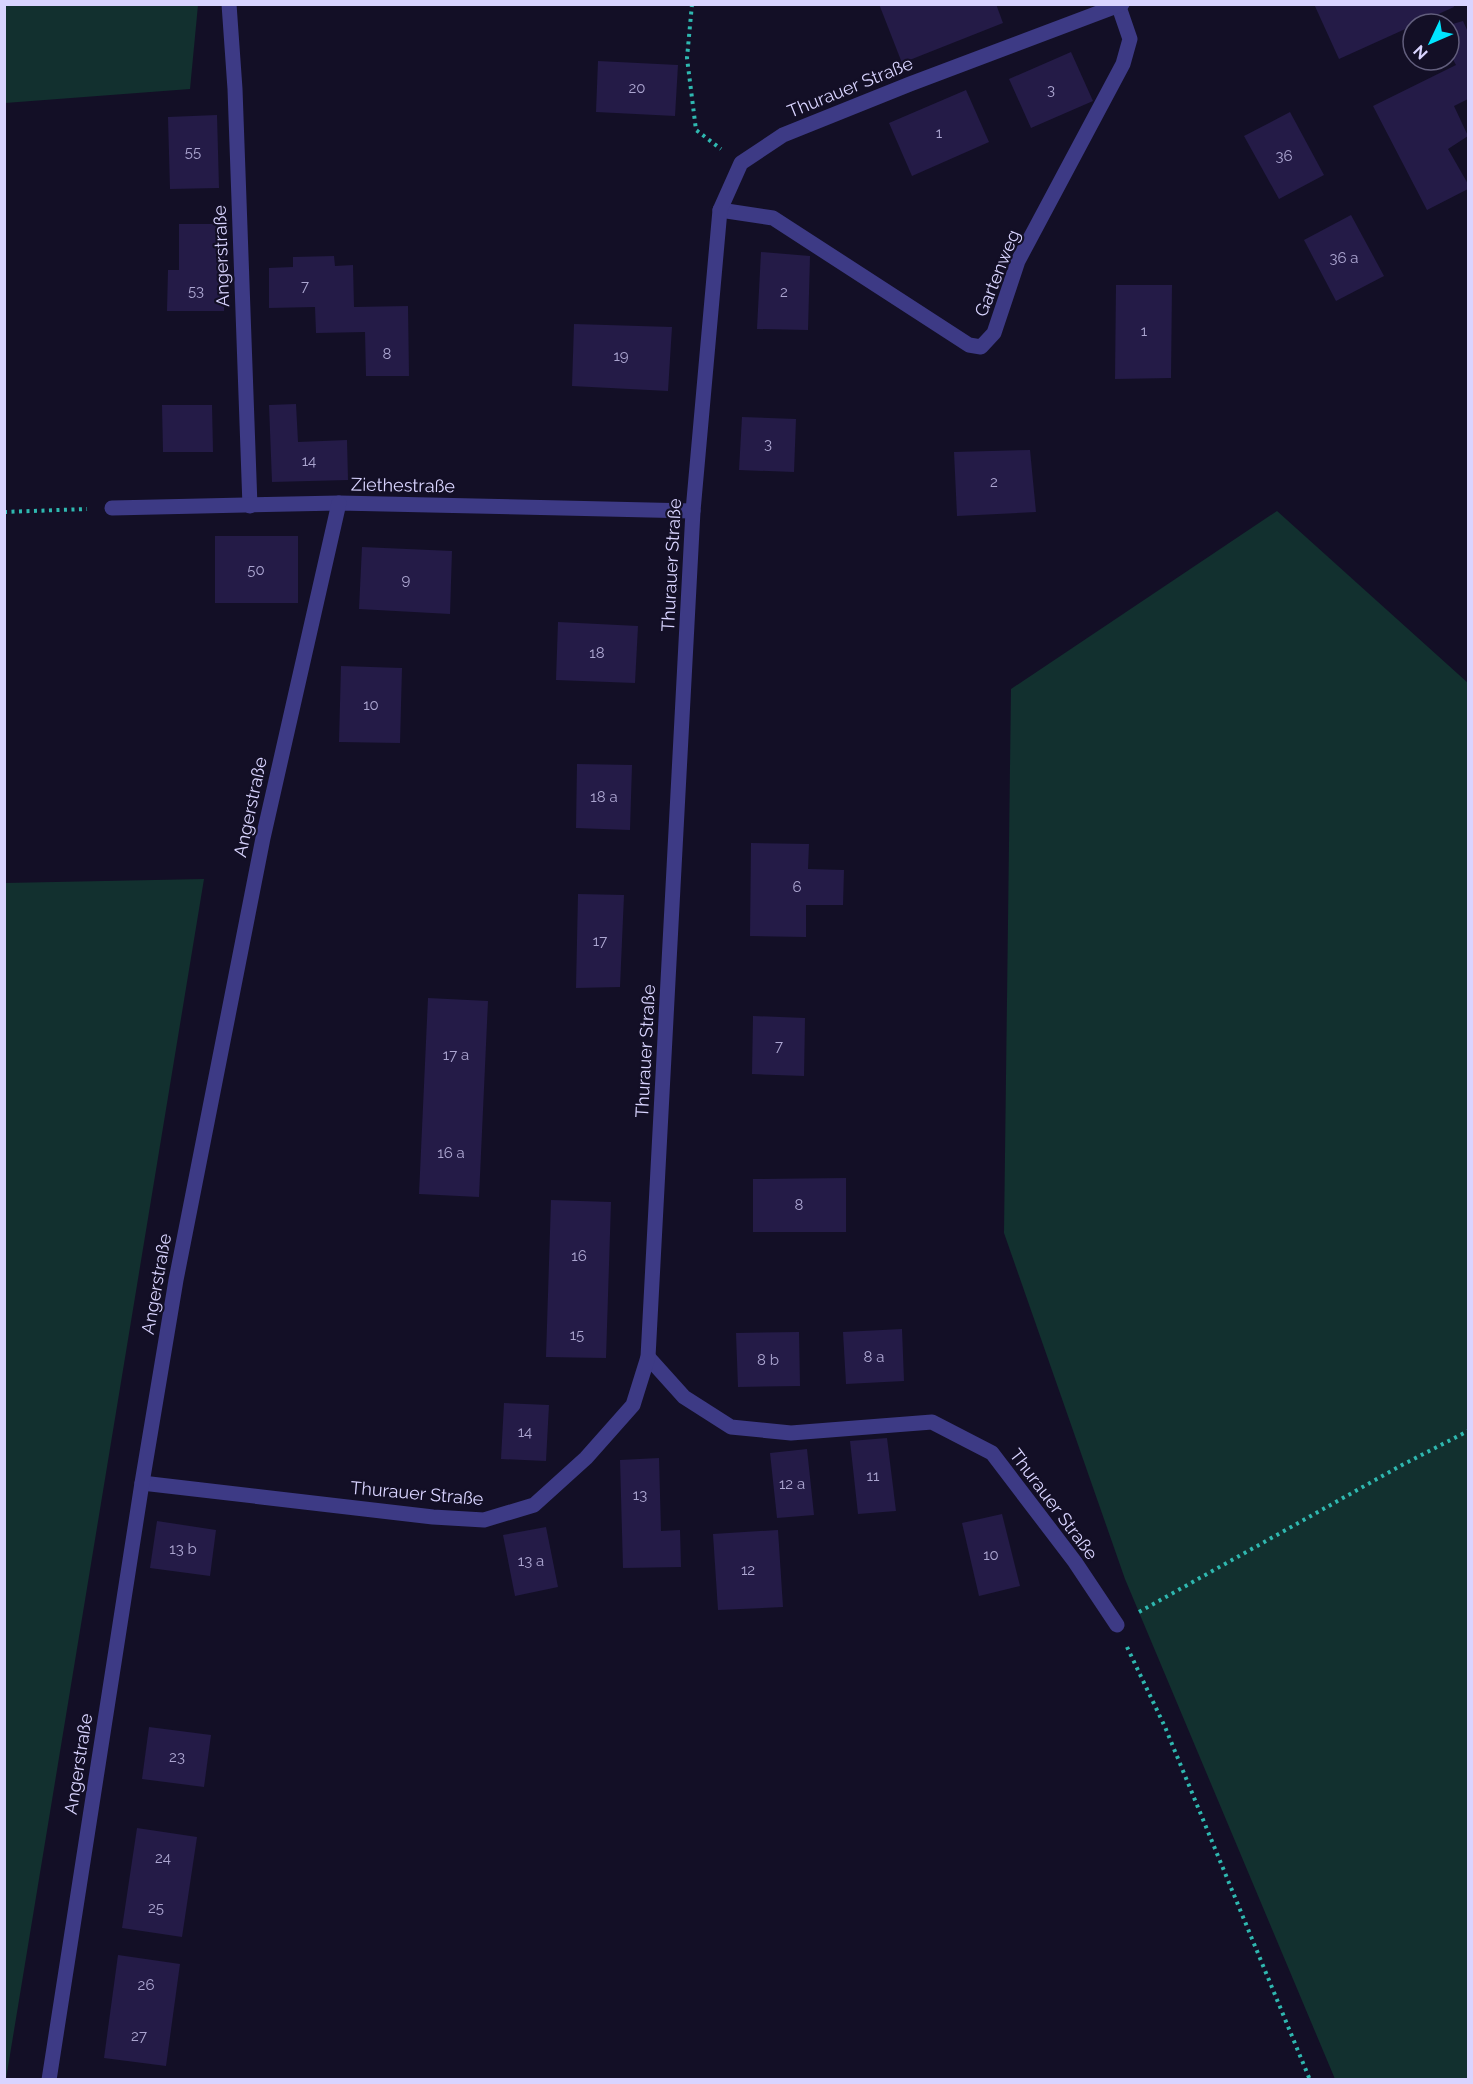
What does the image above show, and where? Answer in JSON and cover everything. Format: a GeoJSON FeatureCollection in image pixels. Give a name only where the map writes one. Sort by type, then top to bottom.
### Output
{"type":"FeatureCollection","features":[{"type":"Feature","properties":{"kind":"street","name":"Angerstraße"},"geometry":{"type":"LineString","coordinates":[[229,4],[235,88],[250,506]]}},
{"type":"Feature","properties":{"kind":"street","name":"Thurauer Straße"},"geometry":{"type":"LineString","coordinates":[[142,1483],[433,1517],[484,1520],[534,1505],[586,1458],[633,1404],[648,1356],[693,511],[720,210],[741,163],[783,135],[1090,10],[1120,5]]}},
{"type":"Feature","properties":{"kind":"street","name":"Gartenweg"},"geometry":{"type":"LineString","coordinates":[[720,210],[773,218],[969,345],[981,346],[994,333],[1018,261],[1123,64],[1130,39],[1120,5]]}},
{"type":"Feature","properties":{"kind":"street","name":"Angerstraße"},"geometry":{"type":"LineString","coordinates":[[49,2079],[176,1280],[263,838],[339,503]]}},
{"type":"Feature","properties":{"kind":"street","name":"Ziethestraße"},"geometry":{"type":"LineString","coordinates":[[112,508],[339,503],[693,511]]}},
{"type":"Feature","properties":{"kind":"street","name":"Thurauer Straße"},"geometry":{"type":"LineString","coordinates":[[648,1356],[684,1397],[731,1427],[790,1433],[932,1422],[992,1453],[1075,1562],[1117,1624]]}},
{"type":"Feature","properties":{"kind":"path"},"geometry":{"type":"LineString","coordinates":[[692,4],[687,58],[696,130],[741,163]]}},
{"type":"Feature","properties":{"kind":"path"},"geometry":{"type":"LineString","coordinates":[[4,512],[112,508]]}},
{"type":"Feature","properties":{"kind":"path"},"geometry":{"type":"LineString","coordinates":[[1311,2079],[1165,1727],[1117,1624],[1402,1465],[1468,1431]]}},
{"type":"Feature","properties":{"kind":"green space"},"geometry":{"type":"Polygon","coordinates":[[[5,4],[198,5],[190,89],[5,103],[5,4]]]}},
{"type":"Feature","properties":{"kind":"green space"},"geometry":{"type":"Polygon","coordinates":[[[1277,511],[1468,683],[1468,2079],[1335,2079],[1125,1579],[1004,1233],[1011,689],[1277,511]]]}},
{"type":"Feature","properties":{"kind":"green space"},"geometry":{"type":"Polygon","coordinates":[[[204,879],[6,2079],[5,2079],[5,883],[204,879]]]}},
{"type":"Feature","properties":{"kind":"building"},"geometry":{"type":"Polygon","coordinates":[[[879,4],[996,4],[1003,23],[902,63],[879,4]]]}},
{"type":"Feature","properties":{"kind":"building"},"geometry":{"type":"Polygon","coordinates":[[[1314,4],[1453,4],[1454,7],[1443,12],[1401,12],[1401,31],[1339,59],[1314,4]]]}},
{"type":"Feature","properties":{"kind":"building"},"geometry":{"type":"Polygon","coordinates":[[[1463,21],[1468,32],[1468,99],[1454,106],[1468,136],[1448,149],[1468,184],[1468,189],[1427,210],[1373,106],[1442,72],[1461,72],[1461,22],[1463,21]]]}},
{"type":"Feature","properties":{"kind":"building"},"geometry":{"type":"Polygon","coordinates":[[[1071,52],[1093,101],[1031,128],[1009,79],[1071,52]]]}},
{"type":"Feature","properties":{"kind":"building"},"geometry":{"type":"Polygon","coordinates":[[[598,61],[678,65],[675,116],[596,112],[598,61]]]}},
{"type":"Feature","properties":{"kind":"building"},"geometry":{"type":"Polygon","coordinates":[[[966,90],[989,142],[912,176],[889,123],[966,90]]]}},
{"type":"Feature","properties":{"kind":"building"},"geometry":{"type":"Polygon","coordinates":[[[1290,112],[1324,175],[1279,199],[1244,136],[1290,112]]]}},
{"type":"Feature","properties":{"kind":"building"},"geometry":{"type":"Polygon","coordinates":[[[217,115],[219,188],[170,189],[168,117],[217,115]]]}},
{"type":"Feature","properties":{"kind":"building"},"geometry":{"type":"Polygon","coordinates":[[[1351,215],[1384,276],[1336,301],[1304,240],[1351,215]]]}},
{"type":"Feature","properties":{"kind":"building"},"geometry":{"type":"Polygon","coordinates":[[[179,224],[224,224],[224,311],[167,311],[168,270],[179,270],[179,224]]]}},
{"type":"Feature","properties":{"kind":"building"},"geometry":{"type":"Polygon","coordinates":[[[761,252],[810,256],[808,330],[757,329],[761,252]]]}},
{"type":"Feature","properties":{"kind":"building"},"geometry":{"type":"Polygon","coordinates":[[[334,256],[335,266],[353,265],[354,307],[408,306],[409,376],[366,376],[365,332],[316,333],[315,307],[269,308],[269,268],[293,267],[293,257],[334,256]]]}},
{"type":"Feature","properties":{"kind":"building"},"geometry":{"type":"Polygon","coordinates":[[[1116,285],[1172,285],[1171,378],[1115,379],[1116,285]]]}},
{"type":"Feature","properties":{"kind":"building"},"geometry":{"type":"Polygon","coordinates":[[[574,324],[672,327],[668,391],[572,386],[574,324]]]}},
{"type":"Feature","properties":{"kind":"building"},"geometry":{"type":"Polygon","coordinates":[[[296,404],[298,442],[347,440],[348,480],[272,482],[269,405],[296,404]]]}},
{"type":"Feature","properties":{"kind":"building"},"geometry":{"type":"Polygon","coordinates":[[[162,405],[212,405],[213,452],[163,452],[162,405]]]}},
{"type":"Feature","properties":{"kind":"building"},"geometry":{"type":"Polygon","coordinates":[[[742,417],[796,419],[794,472],[739,470],[742,417]]]}},
{"type":"Feature","properties":{"kind":"building"},"geometry":{"type":"Polygon","coordinates":[[[1030,450],[1036,512],[957,516],[954,452],[1030,450]]]}},
{"type":"Feature","properties":{"kind":"building"},"geometry":{"type":"Polygon","coordinates":[[[215,536],[298,536],[298,603],[215,603],[215,536]]]}},
{"type":"Feature","properties":{"kind":"building"},"geometry":{"type":"Polygon","coordinates":[[[362,547],[452,551],[450,614],[359,609],[362,547]]]}},
{"type":"Feature","properties":{"kind":"building"},"geometry":{"type":"Polygon","coordinates":[[[558,622],[638,626],[635,683],[556,680],[558,622]]]}},
{"type":"Feature","properties":{"kind":"building"},"geometry":{"type":"Polygon","coordinates":[[[341,666],[402,668],[400,743],[339,742],[341,666]]]}},
{"type":"Feature","properties":{"kind":"building"},"geometry":{"type":"Polygon","coordinates":[[[577,764],[632,765],[630,830],[576,828],[577,764]]]}},
{"type":"Feature","properties":{"kind":"building"},"geometry":{"type":"Polygon","coordinates":[[[751,843],[809,844],[808,869],[844,870],[843,905],[806,905],[806,937],[750,936],[751,843]]]}},
{"type":"Feature","properties":{"kind":"building"},"geometry":{"type":"Polygon","coordinates":[[[578,894],[624,895],[620,987],[576,988],[578,894]]]}},
{"type":"Feature","properties":{"kind":"building"},"geometry":{"type":"Polygon","coordinates":[[[428,998],[488,1001],[479,1197],[419,1194],[428,998]]]}},
{"type":"Feature","properties":{"kind":"building"},"geometry":{"type":"Polygon","coordinates":[[[753,1016],[805,1018],[804,1076],[752,1074],[753,1016]]]}},
{"type":"Feature","properties":{"kind":"building"},"geometry":{"type":"Polygon","coordinates":[[[846,1178],[846,1232],[753,1232],[753,1179],[846,1178]]]}},
{"type":"Feature","properties":{"kind":"building"},"geometry":{"type":"Polygon","coordinates":[[[551,1200],[611,1202],[606,1358],[546,1357],[551,1200]]]}},
{"type":"Feature","properties":{"kind":"building"},"geometry":{"type":"Polygon","coordinates":[[[902,1329],[904,1381],[846,1384],[843,1332],[902,1329]]]}},
{"type":"Feature","properties":{"kind":"building"},"geometry":{"type":"Polygon","coordinates":[[[799,1332],[800,1386],[738,1387],[736,1333],[799,1332]]]}},
{"type":"Feature","properties":{"kind":"building"},"geometry":{"type":"Polygon","coordinates":[[[504,1403],[549,1405],[546,1461],[501,1459],[504,1403]]]}},
{"type":"Feature","properties":{"kind":"building"},"geometry":{"type":"Polygon","coordinates":[[[887,1438],[896,1511],[858,1514],[850,1441],[887,1438]]]}},
{"type":"Feature","properties":{"kind":"building"},"geometry":{"type":"Polygon","coordinates":[[[807,1449],[814,1515],[777,1518],[770,1453],[807,1449]]]}},
{"type":"Feature","properties":{"kind":"building"},"geometry":{"type":"Polygon","coordinates":[[[659,1458],[661,1531],[680,1530],[681,1567],[623,1568],[620,1460],[659,1458]]]}},
{"type":"Feature","properties":{"kind":"building"},"geometry":{"type":"Polygon","coordinates":[[[1002,1514],[1020,1586],[979,1596],[962,1523],[1002,1514]]]}},
{"type":"Feature","properties":{"kind":"building"},"geometry":{"type":"Polygon","coordinates":[[[157,1521],[216,1530],[210,1576],[150,1568],[157,1521]]]}},
{"type":"Feature","properties":{"kind":"building"},"geometry":{"type":"Polygon","coordinates":[[[546,1527],[558,1587],[515,1596],[503,1535],[546,1527]]]}},
{"type":"Feature","properties":{"kind":"building"},"geometry":{"type":"Polygon","coordinates":[[[778,1530],[783,1607],[718,1610],[713,1534],[778,1530]]]}},
{"type":"Feature","properties":{"kind":"building"},"geometry":{"type":"Polygon","coordinates":[[[149,1727],[211,1735],[204,1787],[142,1779],[149,1727]]]}},
{"type":"Feature","properties":{"kind":"building"},"geometry":{"type":"Polygon","coordinates":[[[137,1828],[197,1837],[182,1937],[122,1928],[137,1828]]]}},
{"type":"Feature","properties":{"kind":"building"},"geometry":{"type":"Polygon","coordinates":[[[118,1955],[180,1964],[166,2066],[104,2058],[118,1955]]]}}]}
